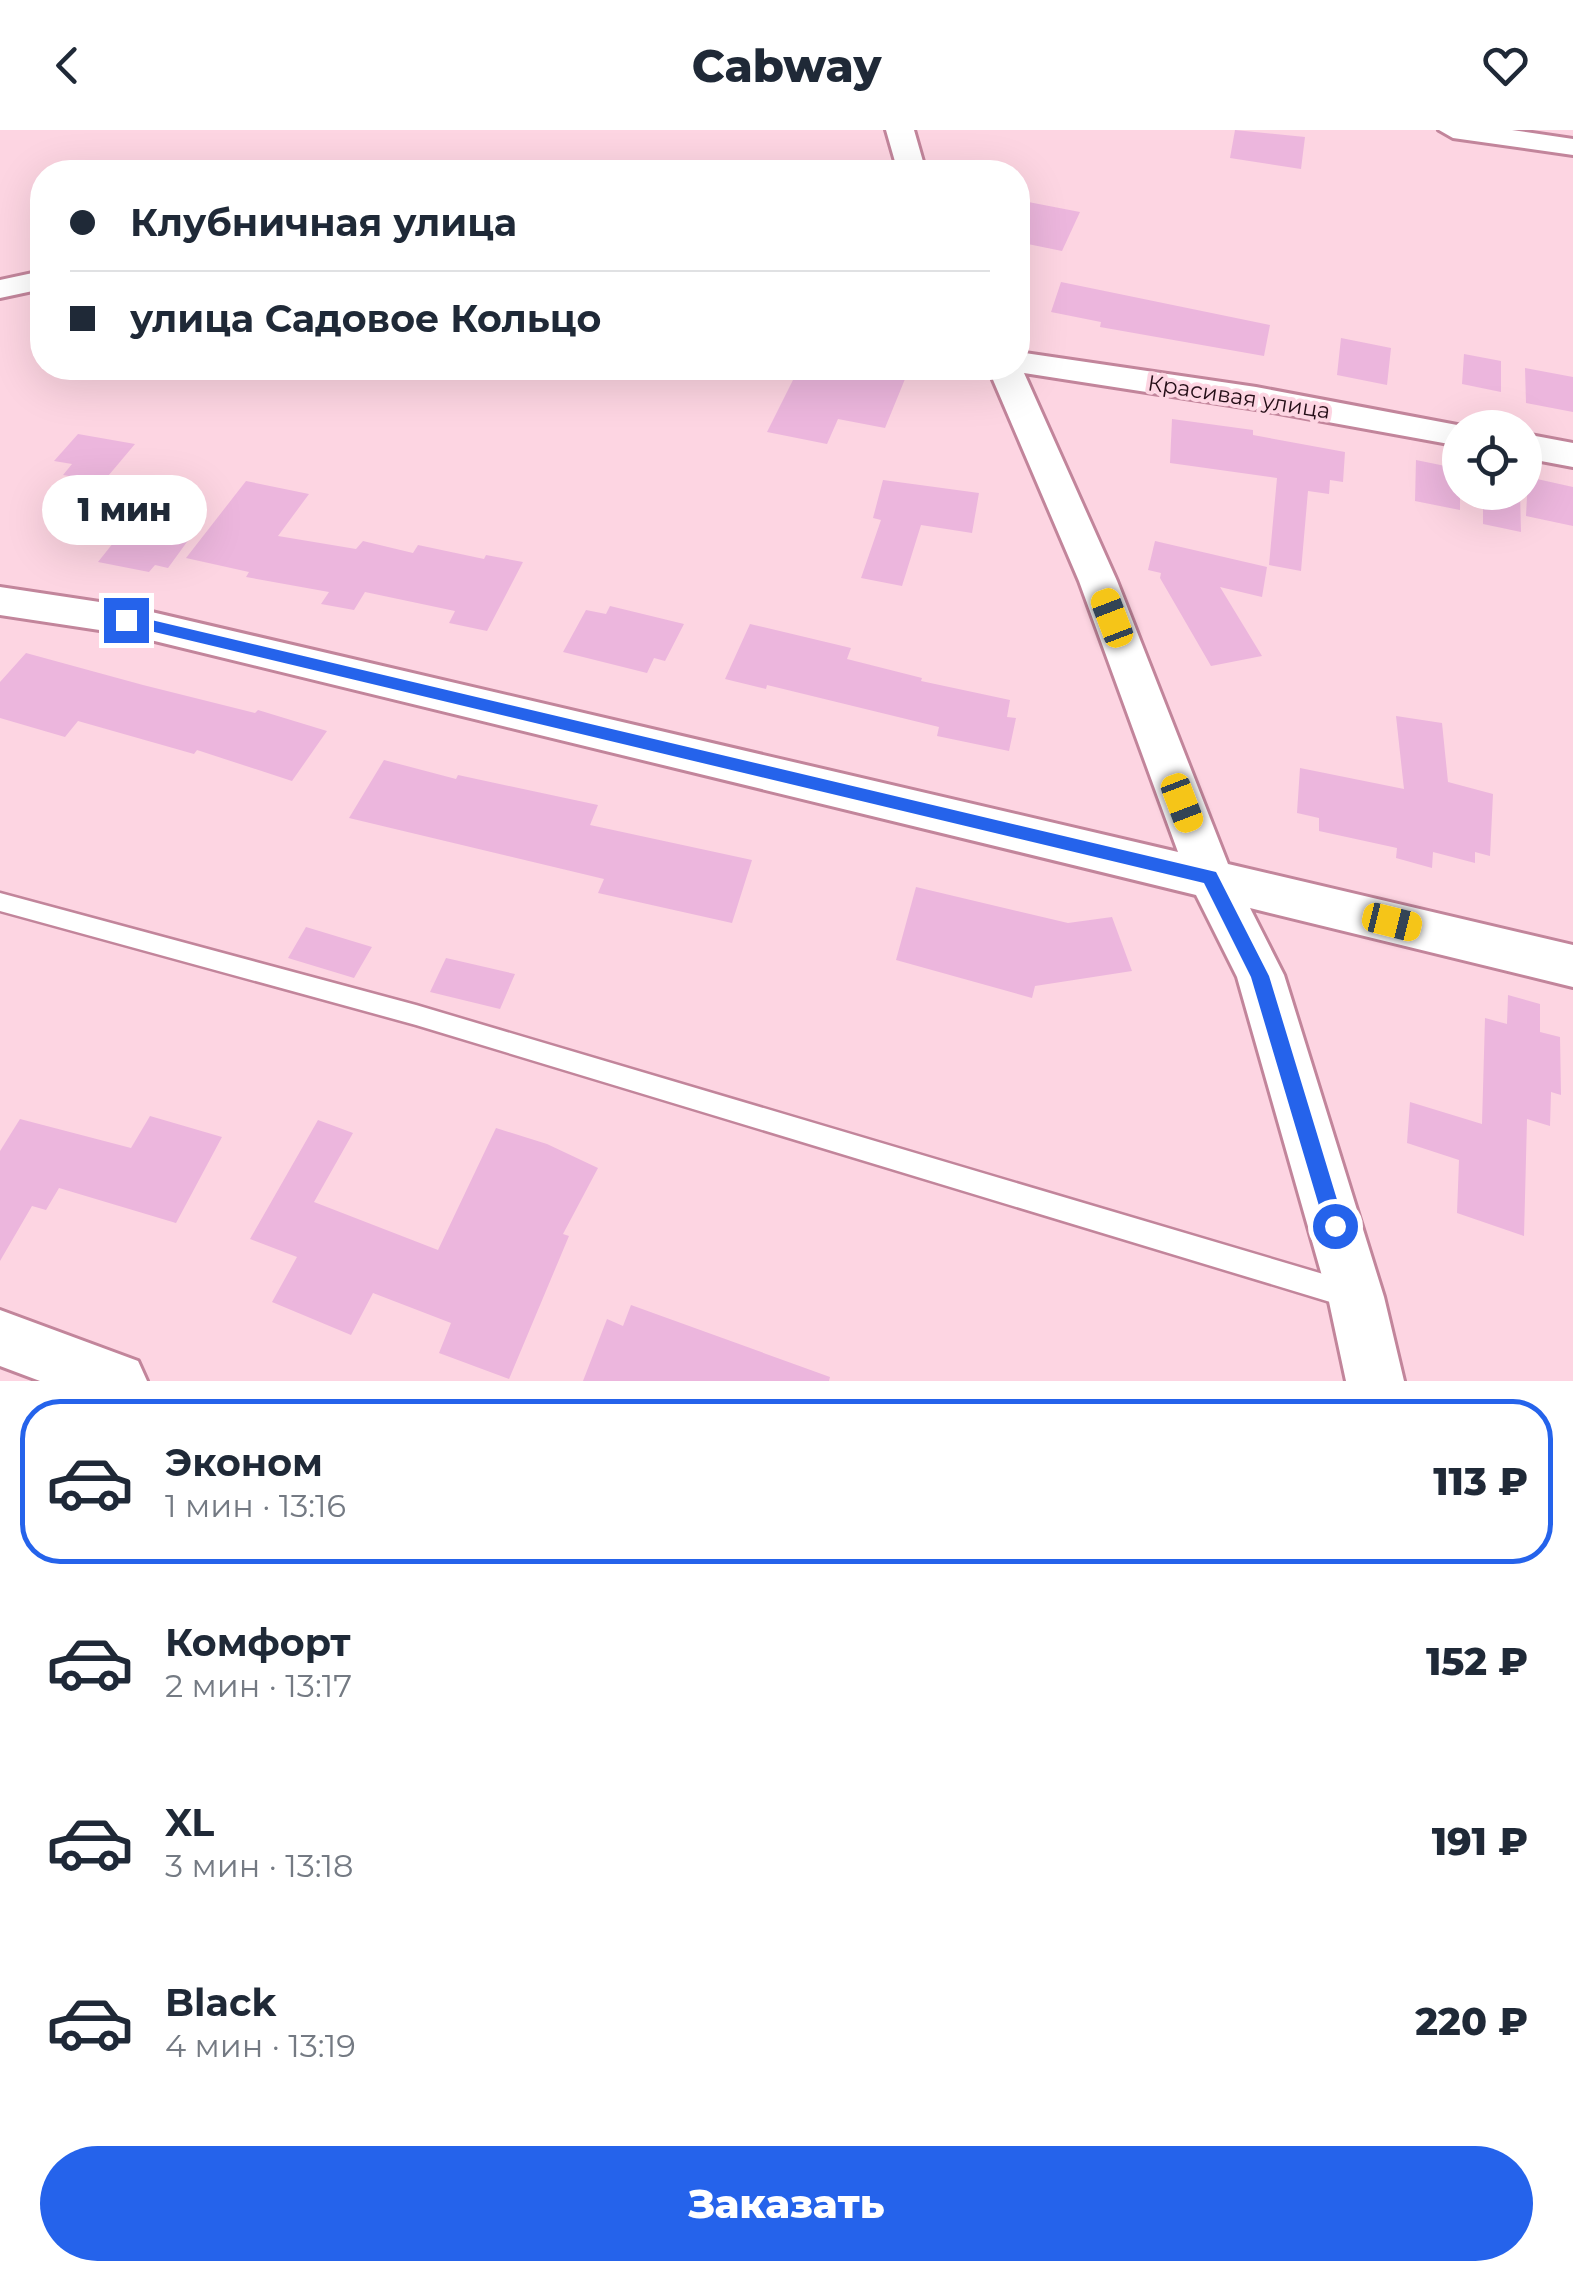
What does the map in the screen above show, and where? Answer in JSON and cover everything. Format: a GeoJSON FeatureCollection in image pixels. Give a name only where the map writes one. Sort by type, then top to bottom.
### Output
{"type":"FeatureCollection","features":[{"type":"Feature","properties":{"kind":"street"},"geometry":{"type":"LineString","coordinates":[[900,130],[909,160]]}},
{"type":"Feature","properties":{"kind":"street"},"geometry":{"type":"LineString","coordinates":[[1452,130],[1573,147]]}},
{"type":"Feature","properties":{"kind":"street"},"geometry":{"type":"LineString","coordinates":[[0,289],[30,283]]}},
{"type":"Feature","properties":{"kind":"street","name":"Красивая улица"},"geometry":{"type":"LineString","coordinates":[[1030,364],[1442,431]]}},
{"type":"Feature","properties":{"kind":"street"},"geometry":{"type":"LineString","coordinates":[[1010,380],[1098,581],[1210,877],[1260,976],[1356,1297],[1375,1381]]}},
{"type":"Feature","properties":{"kind":"street"},"geometry":{"type":"LineString","coordinates":[[1542,449],[1573,455]]}},
{"type":"Feature","properties":{"kind":"street"},"geometry":{"type":"LineString","coordinates":[[0,601],[126,620],[1573,966]]}},
{"type":"Feature","properties":{"kind":"street"},"geometry":{"type":"LineString","coordinates":[[0,1338],[118,1381]]}},
{"type":"Feature","properties":{"kind":"lane"},"geometry":{"type":"LineString","coordinates":[[0,902],[416,1016],[1356,1297]]}},
{"type":"Feature","properties":{"kind":"building"},"geometry":{"type":"Polygon","coordinates":[[[1235,130],[1305,137],[1301,169],[1230,158],[1235,130]]]}},
{"type":"Feature","properties":{"kind":"building"},"geometry":{"type":"Polygon","coordinates":[[[1030,202],[1080,212],[1062,251],[1030,244],[1030,202]]]}},
{"type":"Feature","properties":{"kind":"building"},"geometry":{"type":"Polygon","coordinates":[[[1061,282],[1270,325],[1264,356],[1100,327],[1101,322],[1051,312],[1061,282]]]}},
{"type":"Feature","properties":{"kind":"building"},"geometry":{"type":"Polygon","coordinates":[[[1341,338],[1391,348],[1387,385],[1337,375],[1341,338]]]}},
{"type":"Feature","properties":{"kind":"building"},"geometry":{"type":"Polygon","coordinates":[[[1464,354],[1501,361],[1501,392],[1462,384],[1464,354]]]}},
{"type":"Feature","properties":{"kind":"building"},"geometry":{"type":"Polygon","coordinates":[[[1525,368],[1573,377],[1573,412],[1526,403],[1525,368]]]}},
{"type":"Feature","properties":{"kind":"building"},"geometry":{"type":"Polygon","coordinates":[[[793,380],[905,380],[885,428],[838,419],[827,444],[767,432],[793,380]]]}},
{"type":"Feature","properties":{"kind":"building"},"geometry":{"type":"Polygon","coordinates":[[[1172,419],[1253,430],[1253,435],[1345,452],[1343,482],[1330,480],[1329,494],[1308,491],[1301,571],[1269,565],[1277,478],[1170,463],[1172,419]]]}},
{"type":"Feature","properties":{"kind":"building"},"geometry":{"type":"Polygon","coordinates":[[[78,434],[135,444],[103,482],[63,475],[72,464],[54,461],[78,434]]]}},
{"type":"Feature","properties":{"kind":"building"},"geometry":{"type":"Polygon","coordinates":[[[1416,460],[1442,465],[1442,506],[1415,501],[1416,460]]]}},
{"type":"Feature","properties":{"kind":"building"},"geometry":{"type":"Polygon","coordinates":[[[883,480],[979,493],[972,533],[921,525],[902,586],[861,578],[881,520],[873,518],[883,480]]]}},
{"type":"Feature","properties":{"kind":"building"},"geometry":{"type":"Polygon","coordinates":[[[1542,480],[1573,487],[1573,526],[1526,516],[1526,510],[1542,510],[1542,480]]]}},
{"type":"Feature","properties":{"kind":"building"},"geometry":{"type":"Polygon","coordinates":[[[246,481],[309,494],[278,536],[356,549],[363,541],[413,553],[418,545],[484,559],[486,555],[523,562],[487,631],[449,623],[455,611],[365,592],[354,610],[321,604],[329,592],[246,577],[249,572],[186,558],[246,481]]]}},
{"type":"Feature","properties":{"kind":"building"},"geometry":{"type":"Polygon","coordinates":[[[1483,510],[1520,510],[1521,532],[1483,524],[1483,510]]]}},
{"type":"Feature","properties":{"kind":"building"},"geometry":{"type":"Polygon","coordinates":[[[129,523],[192,535],[168,568],[155,565],[149,572],[98,562],[129,523]]]}},
{"type":"Feature","properties":{"kind":"building"},"geometry":{"type":"Polygon","coordinates":[[[1155,541],[1267,567],[1262,597],[1220,587],[1262,656],[1211,666],[1160,578],[1161,573],[1148,570],[1155,541]]]}},
{"type":"Feature","properties":{"kind":"building"},"geometry":{"type":"Polygon","coordinates":[[[610,606],[684,624],[665,661],[654,658],[647,673],[563,652],[586,610],[606,614],[610,606]]]}},
{"type":"Feature","properties":{"kind":"building"},"geometry":{"type":"Polygon","coordinates":[[[750,624],[851,648],[847,659],[922,678],[921,681],[1010,700],[1007,717],[1016,718],[1009,751],[937,736],[939,727],[767,685],[766,689],[725,679],[750,624]]]}},
{"type":"Feature","properties":{"kind":"building"},"geometry":{"type":"Polygon","coordinates":[[[26,653],[255,713],[258,710],[327,731],[292,781],[197,750],[194,754],[78,721],[65,737],[0,718],[0,682],[26,653]]]}},
{"type":"Feature","properties":{"kind":"building"},"geometry":{"type":"Polygon","coordinates":[[[1396,716],[1442,723],[1448,782],[1493,794],[1490,856],[1475,852],[1475,863],[1433,852],[1432,868],[1396,858],[1397,848],[1319,831],[1319,818],[1297,813],[1300,768],[1404,789],[1396,716]]]}},
{"type":"Feature","properties":{"kind":"building"},"geometry":{"type":"Polygon","coordinates":[[[384,760],[456,779],[458,775],[598,805],[590,825],[752,860],[732,923],[598,893],[604,879],[349,818],[384,760]]]}},
{"type":"Feature","properties":{"kind":"building"},"geometry":{"type":"Polygon","coordinates":[[[916,887],[1068,923],[1112,917],[1132,971],[1035,986],[1032,998],[896,960],[916,887]]]}},
{"type":"Feature","properties":{"kind":"building"},"geometry":{"type":"Polygon","coordinates":[[[306,927],[372,947],[354,978],[288,958],[306,927]]]}},
{"type":"Feature","properties":{"kind":"building"},"geometry":{"type":"Polygon","coordinates":[[[446,958],[515,974],[500,1009],[430,992],[446,958]]]}},
{"type":"Feature","properties":{"kind":"building"},"geometry":{"type":"Polygon","coordinates":[[[1508,995],[1540,1004],[1540,1032],[1560,1037],[1561,1095],[1551,1092],[1550,1126],[1527,1119],[1524,1236],[1457,1213],[1459,1160],[1407,1143],[1410,1102],[1482,1124],[1485,1018],[1507,1024],[1508,995]]]}},
{"type":"Feature","properties":{"kind":"building"},"geometry":{"type":"Polygon","coordinates":[[[150,1116],[222,1137],[176,1223],[59,1188],[46,1210],[32,1206],[0,1261],[0,1151],[20,1119],[131,1148],[150,1116]]]}},
{"type":"Feature","properties":{"kind":"building"},"geometry":{"type":"Polygon","coordinates":[[[318,1120],[353,1133],[314,1202],[438,1250],[496,1128],[547,1144],[598,1168],[563,1234],[569,1236],[509,1379],[439,1353],[451,1323],[373,1293],[351,1335],[272,1302],[297,1257],[250,1239],[318,1120]]]}},
{"type":"Feature","properties":{"kind":"building"},"geometry":{"type":"Polygon","coordinates":[[[631,1305],[830,1377],[829,1381],[583,1381],[607,1319],[623,1326],[631,1305]]]}},
{"type":"Feature","properties":{"kind":"route"},"geometry":{"type":"LineString","coordinates":[[126,620],[1210,877],[1260,976],[1335,1226]]}}]}
